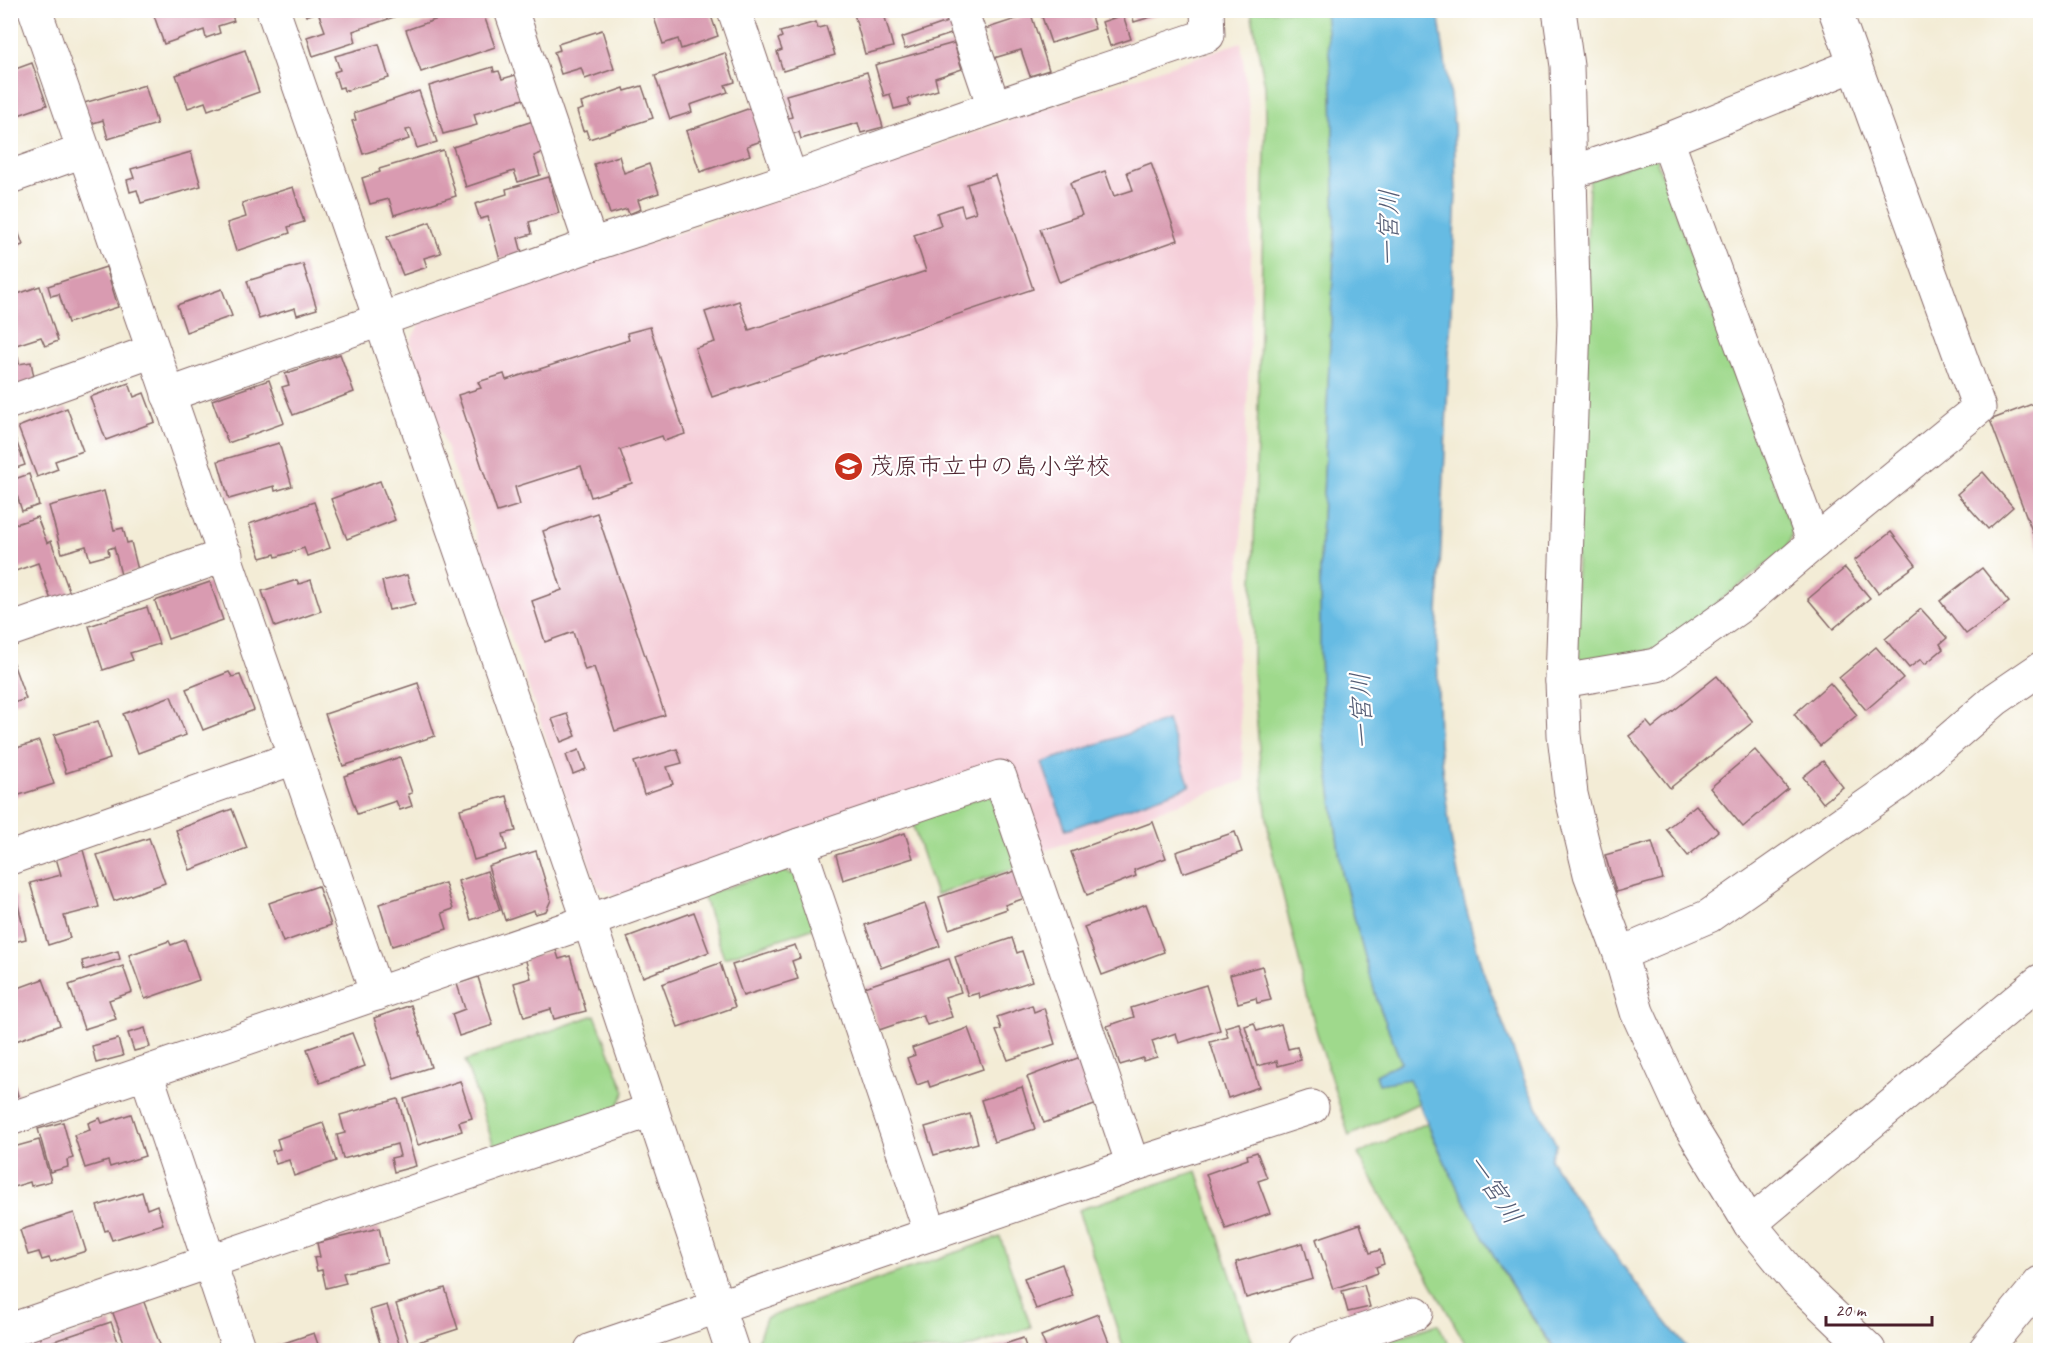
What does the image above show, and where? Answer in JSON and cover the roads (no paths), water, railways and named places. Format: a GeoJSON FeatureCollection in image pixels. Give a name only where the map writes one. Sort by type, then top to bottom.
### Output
{"type":"FeatureCollection","features":[{"type":"Feature","properties":{"kind":"street"},"geometry":{"type":"LineString","coordinates":[[35,10],[377,994]]}},
{"type":"Feature","properties":{"kind":"street"},"geometry":{"type":"LineString","coordinates":[[273,10],[589,921],[732,1350]]}},
{"type":"Feature","properties":{"kind":"street"},"geometry":{"type":"LineString","coordinates":[[511,10],[591,245]]}},
{"type":"Feature","properties":{"kind":"street"},"geometry":{"type":"LineString","coordinates":[[734,10],[791,179]]}},
{"type":"Feature","properties":{"kind":"street"},"geometry":{"type":"LineString","coordinates":[[961,10],[994,107]]}},
{"type":"Feature","properties":{"kind":"street"},"geometry":{"type":"LineString","coordinates":[[168,394],[591,245],[791,179],[1208,35],[1207,10]]}},
{"type":"Feature","properties":{"kind":"street"},"geometry":{"type":"LineString","coordinates":[[1559,10],[1567,66],[1574,323],[1562,681],[1564,735],[1571,794],[1590,874],[1620,954],[1637,1012],[1687,1121],[1750,1224],[1796,1280],[1869,1350]]}},
{"type":"Feature","properties":{"kind":"street"},"geometry":{"type":"LineString","coordinates":[[1562,681],[1657,664],[1739,607],[1979,408],[1835,10]]}},
{"type":"Feature","properties":{"kind":"street"},"geometry":{"type":"LineString","coordinates":[[1570,173],[1667,140],[1854,65]]}},
{"type":"Feature","properties":{"kind":"street"},"geometry":{"type":"LineString","coordinates":[[1667,140],[1814,543]]}},
{"type":"Feature","properties":{"kind":"street"},"geometry":{"type":"LineString","coordinates":[[10,177],[83,151]]}},
{"type":"Feature","properties":{"kind":"street"},"geometry":{"type":"LineString","coordinates":[[10,402],[153,351]]}},
{"type":"Feature","properties":{"kind":"street"},"geometry":{"type":"LineString","coordinates":[[10,630],[226,555]]}},
{"type":"Feature","properties":{"kind":"street"},"geometry":{"type":"LineString","coordinates":[[1620,954],[1709,916],[1899,783],[1996,699],[2040,669]]}},
{"type":"Feature","properties":{"kind":"street"},"geometry":{"type":"LineString","coordinates":[[10,858],[294,758]]}},
{"type":"Feature","properties":{"kind":"street"},"geometry":{"type":"LineString","coordinates":[[10,1119],[589,921],[799,845],[1000,777],[1133,1165]]}},
{"type":"Feature","properties":{"kind":"street"},"geometry":{"type":"LineString","coordinates":[[799,845],[931,1234]]}},
{"type":"Feature","properties":{"kind":"street"},"geometry":{"type":"LineString","coordinates":[[1750,1224],[2040,981]]}},
{"type":"Feature","properties":{"kind":"street"},"geometry":{"type":"LineString","coordinates":[[146,1073],[239,1350]]}},
{"type":"Feature","properties":{"kind":"street"},"geometry":{"type":"LineString","coordinates":[[591,1350],[1133,1165],[1312,1107]]}},
{"type":"Feature","properties":{"kind":"street"},"geometry":{"type":"LineString","coordinates":[[10,1330],[652,1110]]}},
{"type":"Feature","properties":{"kind":"street"},"geometry":{"type":"LineString","coordinates":[[1984,1350],[2040,1283]]}},
{"type":"Feature","properties":{"kind":"street"},"geometry":{"type":"LineString","coordinates":[[1305,1350],[1416,1313]]}},
{"type":"Feature","properties":{"kind":"water","name":"一宮川"},"geometry":{"type":"Polygon","coordinates":[[[1325,11],[1438,11],[1454,125],[1456,192],[1437,640],[1439,744],[1451,838],[1460,885],[1482,968],[1526,1084],[1556,1144],[1550,1159],[1616,1257],[1689,1350],[1556,1350],[1533,1319],[1492,1253],[1439,1150],[1409,1079],[1379,1084],[1376,1075],[1401,1062],[1377,1000],[1342,873],[1323,733],[1320,563],[1335,232],[1332,84],[1325,11]]]}},
{"type":"Feature","properties":{"kind":"water"},"geometry":{"type":"Polygon","coordinates":[[[1167,720],[1190,786],[1066,830],[1042,763],[1167,720]]]}},
{"type":"Feature","properties":{"kind":"place","name":"茂原市立中の島小学校"},"geometry":{"type":"Point","coordinates":[849,466]}}]}
